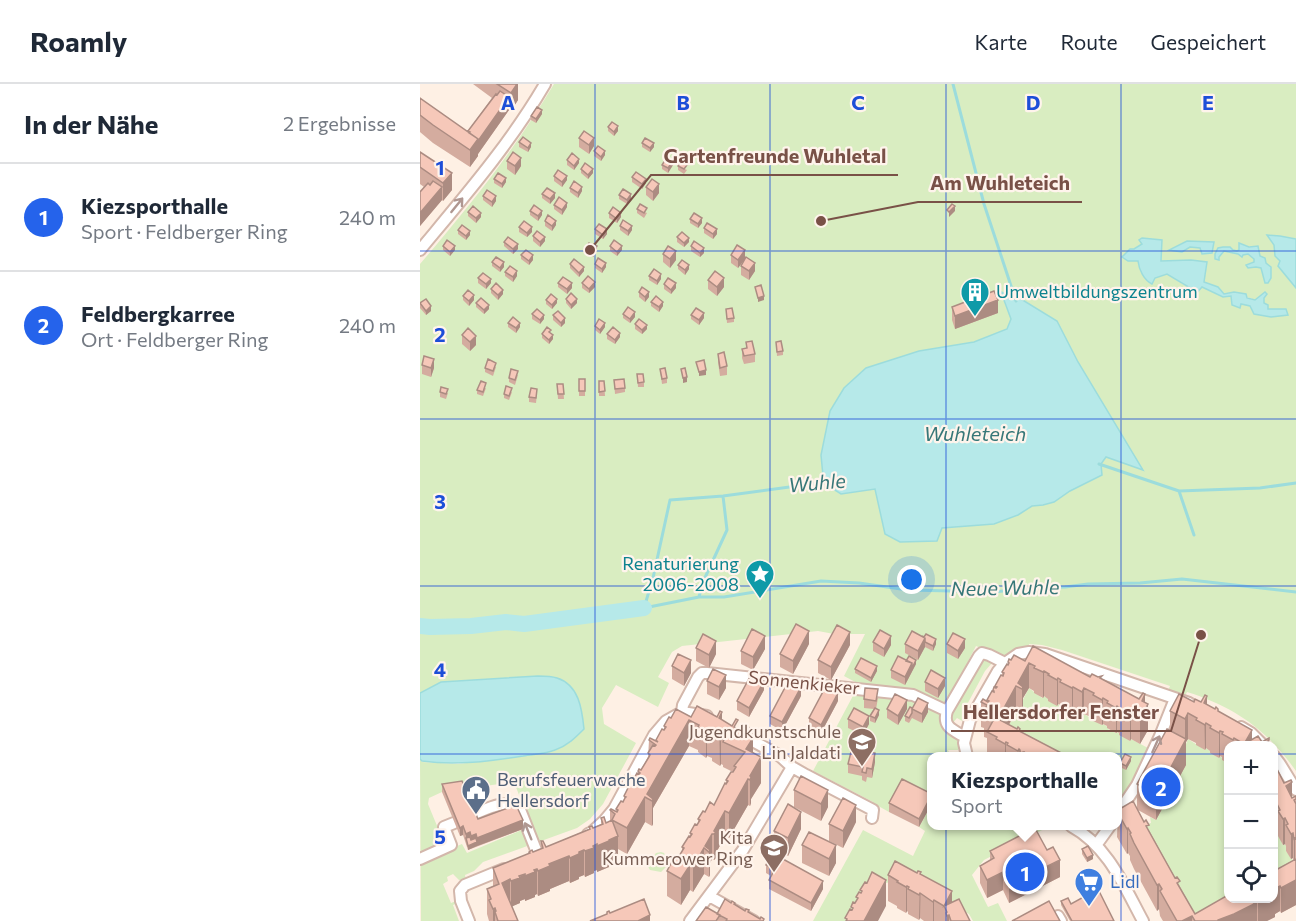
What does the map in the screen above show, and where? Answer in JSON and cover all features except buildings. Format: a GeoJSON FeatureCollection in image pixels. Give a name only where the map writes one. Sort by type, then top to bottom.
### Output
{"type":"FeatureCollection","features":[{"type":"Feature","properties":{"kind":"street"},"geometry":{"type":"LineString","coordinates":[[420,250],[503,148],[545,84]]}},
{"type":"Feature","properties":{"kind":"street"},"geometry":{"type":"LineString","coordinates":[[966,752],[964,743],[970,720],[998,671],[1018,654],[1029,652],[1045,654],[1196,706]]}},
{"type":"Feature","properties":{"kind":"street"},"geometry":{"type":"LineString","coordinates":[[965,737],[947,724],[945,720],[947,711],[982,653],[1005,663]]}},
{"type":"Feature","properties":{"kind":"street","name":"Sonnenkieker"},"geometry":{"type":"LineString","coordinates":[[682,712],[688,694],[702,673],[913,695],[947,711]]}},
{"type":"Feature","properties":{"kind":"street"},"geometry":{"type":"LineString","coordinates":[[1122,806],[1142,774],[1175,699]]}},
{"type":"Feature","properties":{"kind":"street"},"geometry":{"type":"LineString","coordinates":[[581,837],[592,832],[614,809],[654,735],[666,721],[682,712],[709,717],[780,756],[792,766],[873,810],[872,818]]}},
{"type":"Feature","properties":{"kind":"street"},"geometry":{"type":"LineString","coordinates":[[1232,720],[1259,741]]}},
{"type":"Feature","properties":{"kind":"street"},"geometry":{"type":"LineString","coordinates":[[1278,761],[1296,790]]}},
{"type":"Feature","properties":{"kind":"street"},"geometry":{"type":"LineString","coordinates":[[690,921],[743,850],[792,766]]}},
{"type":"Feature","properties":{"kind":"street"},"geometry":{"type":"LineString","coordinates":[[472,815],[496,805],[512,803],[519,807],[543,852],[527,859]]}},
{"type":"Feature","properties":{"kind":"street"},"geometry":{"type":"LineString","coordinates":[[420,859],[451,845],[444,827],[454,823]]}},
{"type":"Feature","properties":{"kind":"street"},"geometry":{"type":"LineString","coordinates":[[1078,830],[1097,844],[1111,863],[1143,921]]}},
{"type":"Feature","properties":{"kind":"street"},"geometry":{"type":"LineString","coordinates":[[1097,844],[1107,830]]}},
{"type":"Feature","properties":{"kind":"street"},"geometry":{"type":"LineString","coordinates":[[469,921],[461,901],[460,891],[465,885],[516,864]]}},
{"type":"Feature","properties":{"kind":"street"},"geometry":{"type":"LineString","coordinates":[[709,896],[754,921]]}},
{"type":"Feature","properties":{"kind":"green space"},"geometry":{"type":"Polygon","coordinates":[[[554,84],[1296,84],[1296,239],[1267,236],[1275,245],[1281,261],[1278,266],[1296,288],[1296,771],[1278,748],[1278,741],[1271,741],[1249,722],[1220,705],[1187,692],[1185,696],[1168,691],[1170,686],[1042,645],[1029,644],[1029,649],[1009,654],[1004,658],[976,646],[945,706],[859,684],[844,676],[865,634],[834,634],[818,631],[682,646],[672,652],[658,677],[669,683],[658,707],[616,685],[602,708],[604,724],[636,743],[603,804],[590,819],[577,828],[483,862],[474,871],[465,875],[466,880],[459,880],[453,874],[447,877],[448,881],[443,884],[451,903],[456,901],[458,903],[453,905],[459,921],[421,921],[420,759],[422,762],[458,764],[554,751],[571,742],[538,676],[441,682],[420,694],[420,264],[491,177],[554,84]],[[1187,241],[1186,248],[1201,248],[1202,254],[1212,253],[1214,242],[1187,241]],[[1142,244],[1130,249],[1128,261],[1138,261],[1142,274],[1152,284],[1155,278],[1167,274],[1192,290],[1202,287],[1223,296],[1231,296],[1240,307],[1241,304],[1250,306],[1255,314],[1279,309],[1268,309],[1264,298],[1260,297],[1255,300],[1234,292],[1224,294],[1218,287],[1204,282],[1207,263],[1191,260],[1161,261],[1142,244]],[[1239,244],[1237,252],[1230,247],[1223,247],[1219,257],[1224,251],[1248,254],[1254,259],[1254,262],[1250,263],[1252,267],[1261,268],[1264,277],[1266,263],[1252,247],[1239,244]],[[1001,292],[1011,319],[1007,329],[974,342],[919,351],[866,368],[844,388],[822,482],[841,494],[875,489],[885,534],[900,542],[937,541],[942,528],[960,527],[1018,515],[1032,506],[1054,502],[1102,475],[1101,464],[1106,457],[1142,469],[1078,362],[1057,321],[1021,299],[1001,292]],[[514,782],[442,792],[429,798],[428,804],[447,850],[462,844],[467,853],[531,826],[514,782]]]}},
{"type":"Feature","properties":{"kind":"green space"},"geometry":{"type":"Polygon","coordinates":[[[983,657],[998,663],[996,666],[992,663],[985,671],[962,714],[967,717],[964,722],[957,718],[951,725],[950,713],[983,657]]]}},
{"type":"Feature","properties":{"kind":"green space"},"geometry":{"type":"Polygon","coordinates":[[[1029,688],[1042,698],[1044,696],[1056,705],[1058,704],[1061,708],[1082,717],[1084,714],[1130,741],[1131,739],[1148,748],[1122,797],[1122,752],[1012,752],[998,745],[1029,688]]]}},
{"type":"Feature","properties":{"kind":"green space"},"geometry":{"type":"Polygon","coordinates":[[[855,692],[910,698],[941,713],[940,715],[958,737],[958,750],[927,752],[927,800],[902,788],[889,812],[813,771],[855,692]]]}},
{"type":"Feature","properties":{"kind":"green space"},"geometry":{"type":"Polygon","coordinates":[[[1188,739],[1224,760],[1224,903],[1251,903],[1184,921],[1136,820],[1146,824],[1151,823],[1150,817],[1156,820],[1188,739]]]}},
{"type":"Feature","properties":{"kind":"green space"},"geometry":{"type":"Polygon","coordinates":[[[927,812],[927,830],[1042,830],[984,860],[972,875],[988,907],[998,903],[1007,921],[973,921],[969,914],[903,879],[869,887],[851,921],[813,921],[863,830],[913,856],[925,831],[919,827],[927,812]]]}},
{"type":"Feature","properties":{"kind":"green space"},"geometry":{"type":"Polygon","coordinates":[[[1278,833],[1283,845],[1285,844],[1288,849],[1286,851],[1296,864],[1278,890],[1278,833]]]}},
{"type":"Feature","properties":{"kind":"green space"},"geometry":{"type":"Polygon","coordinates":[[[661,852],[667,858],[667,866],[661,872],[650,870],[647,865],[656,853],[661,852]]]}},
{"type":"Feature","properties":{"kind":"water"},"geometry":{"type":"Polygon","coordinates":[[[1267,235],[1296,239],[1296,288],[1278,266],[1280,261],[1275,256],[1274,245],[1267,235]]]}},
{"type":"Feature","properties":{"kind":"water"},"geometry":{"type":"Polygon","coordinates":[[[1142,238],[1162,240],[1161,261],[1207,262],[1204,282],[1218,287],[1224,294],[1234,292],[1246,294],[1247,298],[1255,300],[1265,292],[1267,294],[1264,303],[1268,305],[1268,309],[1286,309],[1288,315],[1271,317],[1254,314],[1250,306],[1241,304],[1240,308],[1232,305],[1231,296],[1223,297],[1202,287],[1194,296],[1192,289],[1167,274],[1155,278],[1152,284],[1142,274],[1138,261],[1128,261],[1122,257],[1130,249],[1142,244],[1139,240],[1142,238]]]}},
{"type":"Feature","properties":{"kind":"water"},"geometry":{"type":"Polygon","coordinates":[[[1187,241],[1214,242],[1212,253],[1202,254],[1200,248],[1190,247],[1182,252],[1169,250],[1187,241]]]}},
{"type":"Feature","properties":{"kind":"water"},"geometry":{"type":"Polygon","coordinates":[[[1239,243],[1249,247],[1258,246],[1260,256],[1265,258],[1266,263],[1271,267],[1271,278],[1268,283],[1265,283],[1261,268],[1248,268],[1246,265],[1254,262],[1254,259],[1248,254],[1242,257],[1224,251],[1219,260],[1215,259],[1218,248],[1230,247],[1237,251],[1239,243]]]}},
{"type":"Feature","properties":{"kind":"water","name":"Wuhleteich"},"geometry":{"type":"Polygon","coordinates":[[[1001,292],[1021,299],[1057,321],[1078,362],[1143,470],[1106,457],[1101,464],[1102,475],[1054,502],[1032,506],[1018,515],[994,524],[942,528],[937,541],[900,542],[885,534],[875,489],[841,494],[822,482],[821,455],[830,411],[844,388],[866,368],[919,351],[974,342],[1007,329],[1011,319],[1001,292]]]}},
{"type":"Feature","properties":{"kind":"water"},"geometry":{"type":"Polygon","coordinates":[[[538,676],[564,681],[575,692],[578,699],[584,729],[567,744],[547,752],[486,761],[447,763],[420,759],[420,693],[441,682],[538,676]]]}},
{"type":"Feature","properties":{"kind":"waterway"},"geometry":{"type":"LineString","coordinates":[[953,84],[984,204],[1016,301]]}},
{"type":"Feature","properties":{"kind":"waterway","name":"Wuhle"},"geometry":{"type":"LineString","coordinates":[[1099,464],[1179,491],[1260,488],[1296,483]]}},
{"type":"Feature","properties":{"kind":"waterway","name":"Neue Wuhle"},"geometry":{"type":"LineString","coordinates":[[826,482],[723,496],[670,500],[644,608],[699,597],[724,597],[821,581],[859,583],[908,590],[995,592],[1026,588],[1182,579],[1296,592]]}},
{"type":"Feature","properties":{"kind":"waterway"},"geometry":{"type":"LineString","coordinates":[[1179,491],[1194,535]]}},
{"type":"Feature","properties":{"kind":"waterway"},"geometry":{"type":"LineString","coordinates":[[699,597],[703,582],[727,530],[723,496]]}},
{"type":"Feature","properties":{"kind":"waterway","name":"Wuhle"},"geometry":{"type":"LineString","coordinates":[[420,626],[471,626],[506,622],[524,624],[644,608]]}},
{"type":"Feature","properties":{"kind":"place","name":"Am Wuhleteich"},"geometry":{"type":"Point","coordinates":[821,221]}},
{"type":"Feature","properties":{"kind":"place","name":"Gartenfreunde Wuhletal"},"geometry":{"type":"Point","coordinates":[590,250]}},
{"type":"Feature","properties":{"kind":"place","name":"Umweltbildungszentrum"},"geometry":{"type":"Point","coordinates":[975,318]}},
{"type":"Feature","properties":{"kind":"place","name":"Renaturierung 2006-2008"},"geometry":{"type":"Point","coordinates":[760,600]}},
{"type":"Feature","properties":{"kind":"place","name":"Hellersdorfer Fenster"},"geometry":{"type":"Point","coordinates":[1201,635]}},
{"type":"Feature","properties":{"kind":"place","name":"Jugendkunstschule Lin Jaldati"},"geometry":{"type":"Point","coordinates":[862,768]}},
{"type":"Feature","properties":{"kind":"place","name":"Feldbergkarree"},"geometry":{"type":"Point","coordinates":[1161,787]}},
{"type":"Feature","properties":{"kind":"place","name":"Berufsfeuerwache Hellersdorf"},"geometry":{"type":"Point","coordinates":[476,816]}},
{"type":"Feature","properties":{"kind":"place","name":"Kiezsporthalle"},"geometry":{"type":"Point","coordinates":[1025,872]}},
{"type":"Feature","properties":{"kind":"place","name":"Kita Kummerower Ring"},"geometry":{"type":"Point","coordinates":[774,874]}},
{"type":"Feature","properties":{"kind":"place","name":"Lidl"},"geometry":{"type":"Point","coordinates":[1089,908]}}]}
